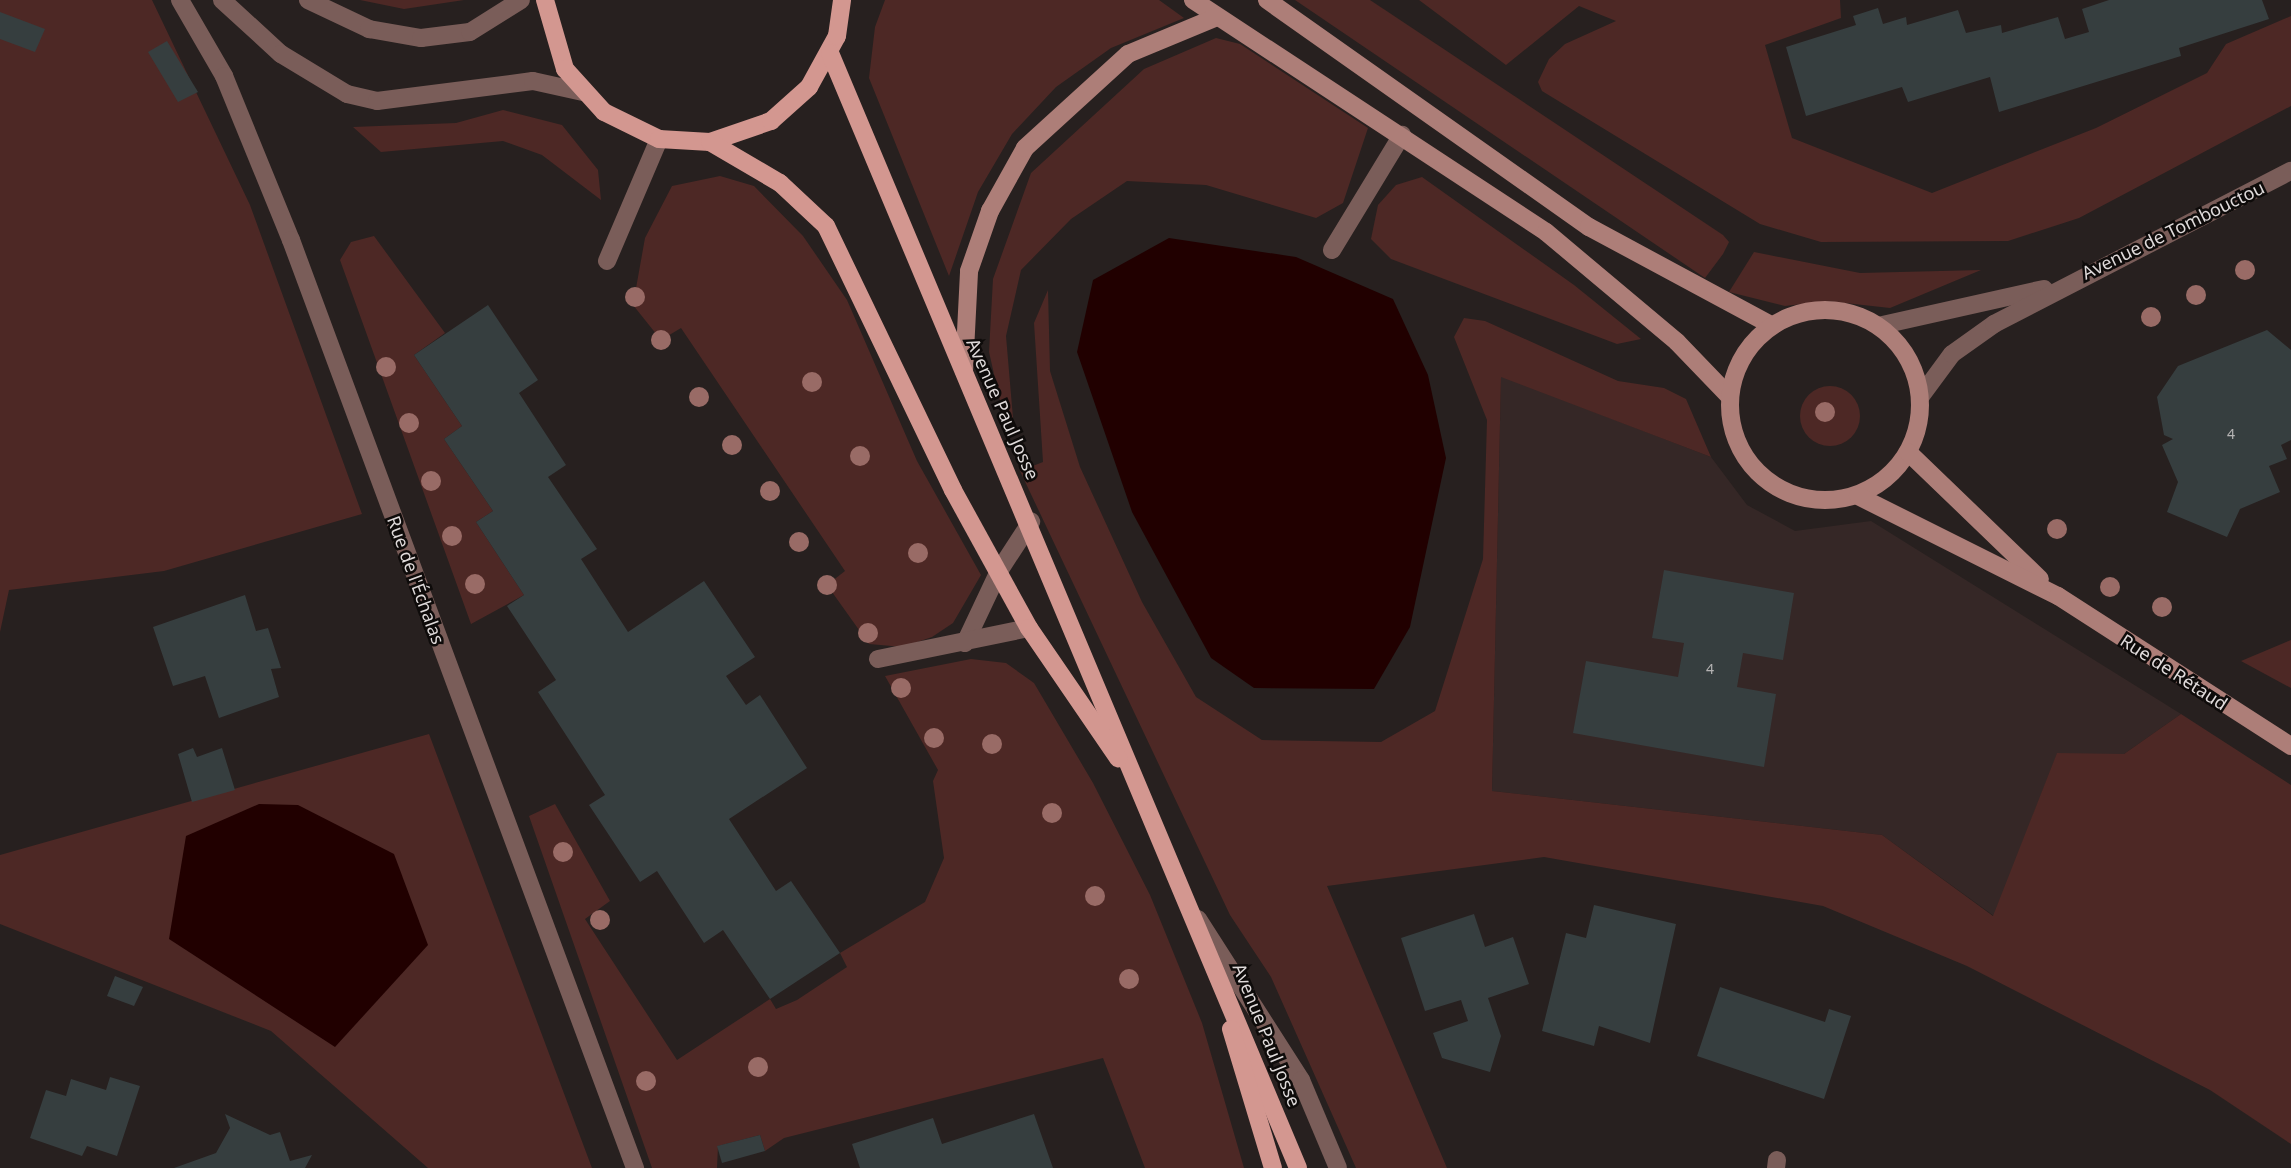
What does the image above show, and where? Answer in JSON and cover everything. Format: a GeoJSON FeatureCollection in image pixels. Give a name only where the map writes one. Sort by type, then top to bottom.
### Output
{"type":"FeatureCollection","features":[{"type":"Feature","properties":{"kind":"main road"},"geometry":{"type":"LineString","coordinates":[[545,0],[553,43],[583,92],[621,124],[659,139],[709,142],[771,121],[809,87],[830,53],[845,4]]}},
{"type":"Feature","properties":{"kind":"main road"},"geometry":{"type":"LineString","coordinates":[[1193,0],[1546,232],[1677,342],[1730,396]]}},
{"type":"Feature","properties":{"kind":"main road"},"geometry":{"type":"LineString","coordinates":[[1267,0],[1589,227],[1771,325]]}},
{"type":"Feature","properties":{"kind":"main road"},"geometry":{"type":"LineString","coordinates":[[964,371],[969,271],[990,211],[1025,148],[1128,54],[1217,17]]}},
{"type":"Feature","properties":{"kind":"main road","name":"Avenue Paul Josse"},"geometry":{"type":"LineString","coordinates":[[830,53],[964,371],[1031,522],[1135,784],[1197,918],[1298,1168]]}},
{"type":"Feature","properties":{"kind":"main road","name":"Avenue Paul Josse"},"geometry":{"type":"LineString","coordinates":[[709,142],[780,183],[825,226],[1030,628],[1135,784]]}},
{"type":"Feature","properties":{"kind":"main road"},"geometry":{"type":"LineString","coordinates":[[1835,310],[1878,327],[1912,364],[1921,396],[1908,452],[1885,481],[1858,496],[1796,497],[1769,483],[1747,461],[1733,433],[1730,396],[1750,345],[1771,325],[1802,312],[1835,310]]}},
{"type":"Feature","properties":{"kind":"main road","name":"Rue de Rétaud"},"geometry":{"type":"LineString","coordinates":[[1908,452],[2058,596]]}},
{"type":"Feature","properties":{"kind":"main road","name":"Rue de Rétaud"},"geometry":{"type":"LineString","coordinates":[[1858,496],[2058,596],[2291,746]]}},
{"type":"Feature","properties":{"kind":"main road","name":"Avenue Paul Josse"},"geometry":{"type":"LineString","coordinates":[[1197,918],[1273,1168]]}},
{"type":"Feature","properties":{"kind":"street","name":"Rue de l'Échalas"},"geometry":{"type":"LineString","coordinates":[[180,0],[224,76],[290,240],[635,1168]]}},
{"type":"Feature","properties":{"kind":"street"},"geometry":{"type":"LineString","coordinates":[[222,0],[281,54],[346,94],[376,102],[533,81],[583,92]]}},
{"type":"Feature","properties":{"kind":"street"},"geometry":{"type":"LineString","coordinates":[[308,0],[369,29],[421,38],[470,32],[521,0]]}},
{"type":"Feature","properties":{"kind":"street"},"geometry":{"type":"LineString","coordinates":[[1332,250],[1402,135]]}},
{"type":"Feature","properties":{"kind":"street"},"geometry":{"type":"LineString","coordinates":[[607,261],[659,139]]}},
{"type":"Feature","properties":{"kind":"street","name":"Avenue de Tombouctou"},"geometry":{"type":"LineString","coordinates":[[1921,396],[1952,354],[2054,288],[2291,171]]}},
{"type":"Feature","properties":{"kind":"street","name":"Avenue de Tombouctou"},"geometry":{"type":"LineString","coordinates":[[1878,327],[2054,288]]}},
{"type":"Feature","properties":{"kind":"street"},"geometry":{"type":"LineString","coordinates":[[965,643],[999,571],[1031,522]]}},
{"type":"Feature","properties":{"kind":"street"},"geometry":{"type":"LineString","coordinates":[[878,659],[1030,628]]}},
{"type":"Feature","properties":{"kind":"street"},"geometry":{"type":"LineString","coordinates":[[1197,918],[1289,1059],[1338,1168]]}},
{"type":"Feature","properties":{"kind":"shaded area"},"geometry":{"type":"Polygon","coordinates":[[[0,0],[152,0],[250,205],[362,514],[164,571],[9,590],[0,632],[0,0]]]}},
{"type":"Feature","properties":{"kind":"shaded area"},"geometry":{"type":"Polygon","coordinates":[[[360,0],[464,0],[404,9],[360,0]]]}},
{"type":"Feature","properties":{"kind":"shaded area"},"geometry":{"type":"Polygon","coordinates":[[[885,0],[1159,0],[1184,18],[1111,48],[1056,87],[1012,134],[978,192],[949,276],[869,78],[875,27],[885,0]]]}},
{"type":"Feature","properties":{"kind":"shaded area"},"geometry":{"type":"Polygon","coordinates":[[[1295,0],[1370,0],[1723,235],[1729,242],[1723,254],[1705,278],[1295,0]]]}},
{"type":"Feature","properties":{"kind":"shaded area"},"geometry":{"type":"Polygon","coordinates":[[[1419,0],[1840,0],[1841,18],[1765,45],[1792,138],[1932,193],[2096,128],[2207,73],[2226,44],[2291,16],[2291,106],[2079,218],[2008,241],[1821,242],[1760,224],[1542,91],[1538,82],[1549,59],[1565,44],[1616,21],[1579,6],[1506,65],[1419,0]]]}},
{"type":"Feature","properties":{"kind":"shaded area"},"geometry":{"type":"Polygon","coordinates":[[[1216,38],[1240,44],[1368,128],[1343,203],[1316,218],[1206,185],[1127,181],[1071,219],[1021,270],[1006,336],[1013,418],[1006,427],[989,352],[993,279],[1031,173],[1144,69],[1216,38]]]}},
{"type":"Feature","properties":{"kind":"shaded area"},"geometry":{"type":"Polygon","coordinates":[[[503,110],[562,125],[598,170],[601,200],[542,155],[503,141],[381,152],[353,127],[456,123],[503,110]]]}},
{"type":"Feature","properties":{"kind":"shaded area"},"geometry":{"type":"Polygon","coordinates":[[[720,176],[754,186],[803,236],[847,300],[917,461],[981,575],[953,623],[932,637],[903,647],[869,644],[827,585],[845,571],[681,328],[661,340],[633,305],[645,238],[672,186],[720,176]]]}},
{"type":"Feature","properties":{"kind":"shaded area"},"geometry":{"type":"Polygon","coordinates":[[[1422,177],[1574,285],[1641,339],[1617,344],[1391,259],[1371,239],[1378,205],[1396,185],[1422,177]]]}},
{"type":"Feature","properties":{"kind":"shaded area"},"geometry":{"type":"Polygon","coordinates":[[[374,236],[445,333],[414,355],[462,426],[444,439],[493,511],[476,522],[524,595],[471,624],[340,260],[351,242],[374,236]]]}},
{"type":"Feature","properties":{"kind":"shaded area"},"geometry":{"type":"Polygon","coordinates":[[[1169,238],[1296,257],[1393,299],[1428,375],[1446,458],[1410,627],[1374,689],[1254,688],[1211,658],[1132,512],[1077,352],[1093,280],[1169,238]]]}},
{"type":"Feature","properties":{"kind":"shaded area"},"geometry":{"type":"Polygon","coordinates":[[[1754,252],[1860,273],[1981,270],[1890,308],[1827,301],[1785,306],[1729,292],[1754,252]]]}},
{"type":"Feature","properties":{"kind":"shaded area"},"geometry":{"type":"Polygon","coordinates":[[[1048,290],[1050,371],[1080,467],[1142,602],[1196,697],[1262,740],[1381,742],[1435,711],[1483,559],[1487,420],[1454,337],[1464,318],[1485,321],[1618,381],[1664,388],[1686,399],[1711,457],[1501,377],[1492,791],[1882,835],[1993,916],[2057,753],[2124,754],[2181,714],[2291,785],[2291,1144],[2210,1090],[1967,966],[1823,906],[1544,857],[1327,886],[1447,1168],[1356,1168],[1271,977],[1230,915],[1020,471],[1043,462],[1034,323],[1048,290]]]}},
{"type":"Feature","properties":{"kind":"shaded area"},"geometry":{"type":"Polygon","coordinates":[[[1501,376],[1711,457],[1747,505],[1795,531],[1871,521],[2181,714],[2124,754],[2057,754],[1994,916],[1882,835],[1492,791],[1501,376]]]}},
{"type":"Feature","properties":{"kind":"shaded area"},"geometry":{"type":"Polygon","coordinates":[[[1824,386],[1836,386],[1855,399],[1860,416],[1858,428],[1847,441],[1836,446],[1824,446],[1805,433],[1800,422],[1800,410],[1813,391],[1824,386]]]}},
{"type":"Feature","properties":{"kind":"shaded area"},"geometry":{"type":"Polygon","coordinates":[[[2291,640],[2291,688],[2241,661],[2291,640]]]}},
{"type":"Feature","properties":{"kind":"shaded area"},"geometry":{"type":"Polygon","coordinates":[[[971,659],[1006,663],[1034,683],[1093,783],[1150,895],[1202,1023],[1244,1168],[1145,1168],[1103,1058],[784,1138],[765,1151],[760,1135],[718,1146],[717,1168],[652,1168],[529,816],[555,804],[610,901],[585,919],[677,1060],[770,999],[776,1009],[797,1000],[847,967],[840,953],[925,902],[944,858],[933,781],[938,770],[885,676],[971,659]]]}},
{"type":"Feature","properties":{"kind":"shaded area"},"geometry":{"type":"Polygon","coordinates":[[[429,734],[592,1168],[428,1168],[271,1031],[0,924],[0,855],[429,734]]]}},
{"type":"Feature","properties":{"kind":"shaded area"},"geometry":{"type":"Polygon","coordinates":[[[259,804],[298,805],[394,854],[428,945],[335,1047],[169,939],[186,836],[259,804]]]}},
{"type":"Feature","properties":{"kind":"building"},"geometry":{"type":"Polygon","coordinates":[[[2109,0],[2262,0],[2269,19],[2179,48],[2181,56],[1999,112],[1990,77],[1908,102],[1902,87],[1806,116],[1786,47],[1856,25],[1853,16],[1878,8],[1883,24],[1906,17],[1907,25],[1958,10],[1966,33],[2001,25],[2002,33],[2058,17],[2065,39],[2089,32],[2082,9],[2109,0]]]}},
{"type":"Feature","properties":{"kind":"building"},"geometry":{"type":"Polygon","coordinates":[[[0,12],[45,29],[35,52],[0,39],[0,12]]]}},
{"type":"Feature","properties":{"kind":"building"},"geometry":{"type":"Polygon","coordinates":[[[167,41],[198,92],[178,102],[148,52],[167,41]]]}},
{"type":"Feature","properties":{"kind":"building"},"geometry":{"type":"Polygon","coordinates":[[[488,305],[538,380],[519,393],[566,465],[548,477],[597,549],[581,559],[628,632],[704,581],[755,657],[726,676],[746,705],[760,695],[807,768],[729,819],[776,891],[791,881],[840,953],[770,999],[723,930],[704,943],[657,871],[640,882],[589,805],[605,795],[538,692],[556,680],[507,606],[524,595],[476,522],[493,511],[444,439],[462,426],[414,355],[488,305]]]}},
{"type":"Feature","properties":{"kind":"building"},"geometry":{"type":"Polygon","coordinates":[[[2267,330],[2291,350],[2291,440],[2281,445],[2287,459],[2269,466],[2280,492],[2240,509],[2227,537],[2167,512],[2178,482],[2162,445],[2173,439],[2164,435],[2157,397],[2178,366],[2267,330]]]}},
{"type":"Feature","properties":{"kind":"building"},"geometry":{"type":"Polygon","coordinates":[[[1664,570],[1794,593],[1783,660],[1743,653],[1737,687],[1776,694],[1764,767],[1573,733],[1586,661],[1678,677],[1684,643],[1652,638],[1664,570]]]}},
{"type":"Feature","properties":{"kind":"building"},"geometry":{"type":"Polygon","coordinates":[[[245,595],[256,631],[268,628],[281,668],[271,669],[279,697],[219,718],[205,676],[173,686],[153,627],[245,595]]]}},
{"type":"Feature","properties":{"kind":"building"},"geometry":{"type":"Polygon","coordinates":[[[193,748],[197,757],[222,748],[235,790],[192,802],[178,754],[193,748]]]}},
{"type":"Feature","properties":{"kind":"building"},"geometry":{"type":"Polygon","coordinates":[[[1594,905],[1676,924],[1650,1043],[1599,1026],[1594,1046],[1542,1031],[1566,933],[1586,938],[1594,905]]]}},
{"type":"Feature","properties":{"kind":"building"},"geometry":{"type":"Polygon","coordinates":[[[1474,914],[1485,947],[1513,937],[1529,984],[1488,998],[1501,1036],[1490,1072],[1442,1058],[1433,1033],[1468,1021],[1461,1000],[1425,1011],[1401,938],[1474,914]]]}},
{"type":"Feature","properties":{"kind":"building"},"geometry":{"type":"Polygon","coordinates":[[[115,976],[143,987],[134,1006],[107,996],[115,976]]]}},
{"type":"Feature","properties":{"kind":"building"},"geometry":{"type":"Polygon","coordinates":[[[1720,987],[1825,1022],[1829,1009],[1851,1016],[1824,1099],[1697,1056],[1720,987]]]}},
{"type":"Feature","properties":{"kind":"building"},"geometry":{"type":"Polygon","coordinates":[[[110,1077],[140,1086],[117,1156],[87,1146],[82,1156],[30,1138],[46,1090],[66,1096],[71,1079],[106,1090],[110,1077]]]}},
{"type":"Feature","properties":{"kind":"building"},"geometry":{"type":"Polygon","coordinates":[[[225,1114],[270,1135],[280,1132],[290,1161],[312,1155],[305,1168],[174,1168],[216,1153],[230,1128],[225,1114]]]}},
{"type":"Feature","properties":{"kind":"building"},"geometry":{"type":"Polygon","coordinates":[[[1034,1114],[1053,1168],[860,1168],[852,1144],[933,1118],[942,1144],[1034,1114]]]}},
{"type":"Feature","properties":{"kind":"building"},"geometry":{"type":"Polygon","coordinates":[[[760,1135],[765,1151],[722,1163],[717,1146],[760,1135]]]}}]}
